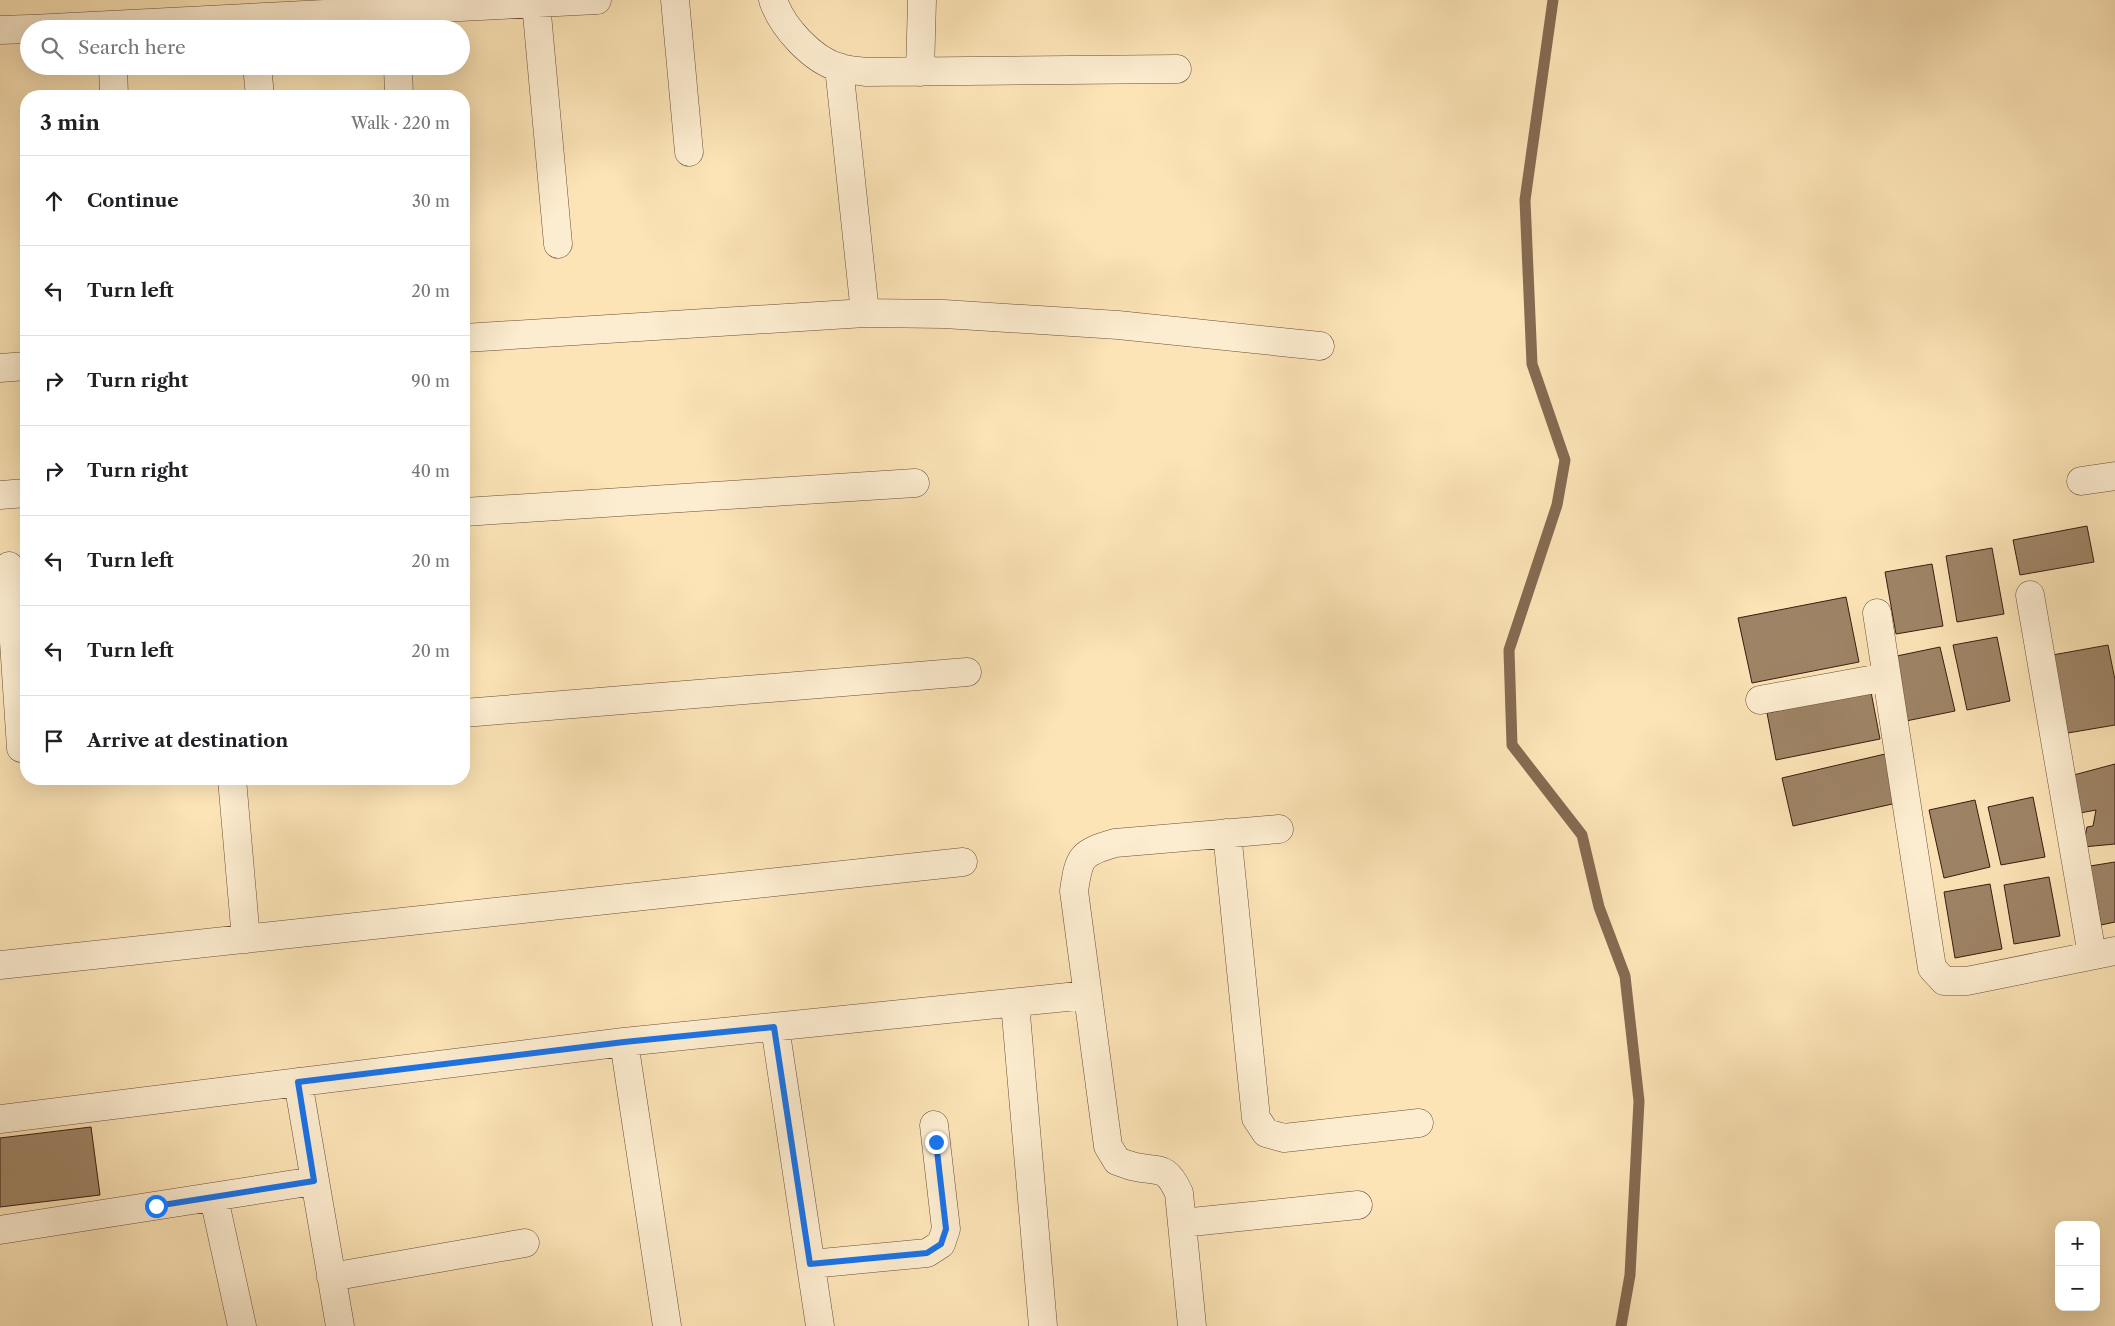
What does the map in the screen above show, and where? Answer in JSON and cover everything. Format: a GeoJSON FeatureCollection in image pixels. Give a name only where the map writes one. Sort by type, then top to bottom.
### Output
{"type":"FeatureCollection","features":[{"type":"Feature","properties":{"kind":"street"},"geometry":{"type":"LineString","coordinates":[[272,20],[360,6],[397,20],[496,3],[598,0]]}},
{"type":"Feature","properties":{"kind":"street"},"geometry":{"type":"LineString","coordinates":[[675,0],[689,152]]}},
{"type":"Feature","properties":{"kind":"street"},"geometry":{"type":"LineString","coordinates":[[773,0],[776,10],[789,30],[810,51],[839,68],[867,72],[1177,69]]}},
{"type":"Feature","properties":{"kind":"street"},"geometry":{"type":"LineString","coordinates":[[920,72],[922,0]]}},
{"type":"Feature","properties":{"kind":"street"},"geometry":{"type":"LineString","coordinates":[[536,3],[558,244]]}},
{"type":"Feature","properties":{"kind":"street"},"geometry":{"type":"LineString","coordinates":[[151,20],[208,10],[243,20]]}},
{"type":"Feature","properties":{"kind":"street"},"geometry":{"type":"LineString","coordinates":[[0,30],[20,29]]}},
{"type":"Feature","properties":{"kind":"street"},"geometry":{"type":"LineString","coordinates":[[839,68],[865,313]]}},
{"type":"Feature","properties":{"kind":"street"},"geometry":{"type":"LineString","coordinates":[[113,75],[114,90]]}},
{"type":"Feature","properties":{"kind":"street"},"geometry":{"type":"LineString","coordinates":[[258,75],[259,90]]}},
{"type":"Feature","properties":{"kind":"street"},"geometry":{"type":"LineString","coordinates":[[398,75],[399,90]]}},
{"type":"Feature","properties":{"kind":"street"},"geometry":{"type":"LineString","coordinates":[[470,338],[865,313],[944,314],[1118,325],[1320,346]]}},
{"type":"Feature","properties":{"kind":"street"},"geometry":{"type":"LineString","coordinates":[[0,368],[20,366]]}},
{"type":"Feature","properties":{"kind":"street"},"geometry":{"type":"LineString","coordinates":[[2081,481],[2115,476]]}},
{"type":"Feature","properties":{"kind":"street"},"geometry":{"type":"LineString","coordinates":[[470,512],[915,483]]}},
{"type":"Feature","properties":{"kind":"street"},"geometry":{"type":"LineString","coordinates":[[0,495],[20,493]]}},
{"type":"Feature","properties":{"kind":"street"},"geometry":{"type":"LineString","coordinates":[[9,566],[16,749]]}},
{"type":"Feature","properties":{"kind":"street"},"geometry":{"type":"LineString","coordinates":[[1877,613],[1932,968],[1944,982],[1967,981],[2104,953],[2030,595]]}},
{"type":"Feature","properties":{"kind":"street"},"geometry":{"type":"LineString","coordinates":[[470,713],[967,672]]}},
{"type":"Feature","properties":{"kind":"street"},"geometry":{"type":"LineString","coordinates":[[1760,700],[1886,677]]}},
{"type":"Feature","properties":{"kind":"street"},"geometry":{"type":"LineString","coordinates":[[233,785],[246,939]]}},
{"type":"Feature","properties":{"kind":"street"},"geometry":{"type":"LineString","coordinates":[[1192,1326],[1179,1193],[1173,1180],[1162,1170],[1136,1167],[1117,1161],[1108,1146],[1074,891],[1078,867],[1090,850],[1115,843],[1279,828]]}},
{"type":"Feature","properties":{"kind":"street"},"geometry":{"type":"LineString","coordinates":[[1227,833],[1256,1118],[1266,1133],[1284,1138],[1419,1123]]}},
{"type":"Feature","properties":{"kind":"street"},"geometry":{"type":"LineString","coordinates":[[0,965],[963,862]]}},
{"type":"Feature","properties":{"kind":"street"},"geometry":{"type":"LineString","coordinates":[[0,1119],[624,1042],[1087,995]]}},
{"type":"Feature","properties":{"kind":"street"},"geometry":{"type":"LineString","coordinates":[[1015,1003],[1043,1326]]}},
{"type":"Feature","properties":{"kind":"street"},"geometry":{"type":"LineString","coordinates":[[774,1027],[820,1326]]}},
{"type":"Feature","properties":{"kind":"street"},"geometry":{"type":"LineString","coordinates":[[624,1042],[667,1326]]}},
{"type":"Feature","properties":{"kind":"street"},"geometry":{"type":"LineString","coordinates":[[298,1082],[340,1326]]}},
{"type":"Feature","properties":{"kind":"street"},"geometry":{"type":"LineString","coordinates":[[810,1264],[927,1253],[941,1244],[946,1229],[934,1125]]}},
{"type":"Feature","properties":{"kind":"street"},"geometry":{"type":"LineString","coordinates":[[0,1230],[314,1181]]}},
{"type":"Feature","properties":{"kind":"street"},"geometry":{"type":"LineString","coordinates":[[214,1198],[242,1326]]}},
{"type":"Feature","properties":{"kind":"street"},"geometry":{"type":"LineString","coordinates":[[1182,1223],[1358,1205]]}},
{"type":"Feature","properties":{"kind":"street"},"geometry":{"type":"LineString","coordinates":[[331,1276],[525,1243]]}},
{"type":"Feature","properties":{"kind":"building"},"geometry":{"type":"Polygon","coordinates":[[[2087,526],[2094,562],[2020,575],[2013,540],[2087,526]]]}},
{"type":"Feature","properties":{"kind":"building"},"geometry":{"type":"Polygon","coordinates":[[[1992,548],[2004,614],[1957,622],[1946,556],[1992,548]]]}},
{"type":"Feature","properties":{"kind":"building"},"geometry":{"type":"Polygon","coordinates":[[[1932,564],[1943,626],[1896,634],[1885,572],[1932,564]]]}},
{"type":"Feature","properties":{"kind":"building"},"geometry":{"type":"Polygon","coordinates":[[[1846,597],[1859,662],[1752,683],[1738,618],[1846,597]]]}},
{"type":"Feature","properties":{"kind":"building"},"geometry":{"type":"Polygon","coordinates":[[[1997,637],[2010,701],[1967,710],[1953,645],[1997,637]]]}},
{"type":"Feature","properties":{"kind":"building"},"geometry":{"type":"Polygon","coordinates":[[[2108,645],[2115,680],[2115,725],[2062,734],[2047,656],[2108,645]]]}},
{"type":"Feature","properties":{"kind":"building"},"geometry":{"type":"Polygon","coordinates":[[[1940,647],[1955,711],[1906,721],[1892,657],[1940,647]]]}},
{"type":"Feature","properties":{"kind":"building"},"geometry":{"type":"Polygon","coordinates":[[[1871,692],[1880,739],[1776,760],[1767,713],[1871,692]]]}},
{"type":"Feature","properties":{"kind":"building"},"geometry":{"type":"Polygon","coordinates":[[[1885,754],[1897,803],[1793,826],[1782,778],[1885,754]]]}},
{"type":"Feature","properties":{"kind":"building"},"geometry":{"type":"Polygon","coordinates":[[[2115,764],[2115,844],[2083,847],[2087,827],[2093,826],[2096,810],[2080,813],[2070,776],[2115,764]]]}},
{"type":"Feature","properties":{"kind":"building"},"geometry":{"type":"Polygon","coordinates":[[[2033,797],[2045,857],[2001,865],[1988,807],[2033,797]]]}},
{"type":"Feature","properties":{"kind":"building"},"geometry":{"type":"Polygon","coordinates":[[[1975,800],[1990,867],[1944,878],[1929,810],[1975,800]]]}},
{"type":"Feature","properties":{"kind":"building"},"geometry":{"type":"Polygon","coordinates":[[[2115,862],[2115,922],[2101,925],[2090,866],[2115,862]]]}},
{"type":"Feature","properties":{"kind":"building"},"geometry":{"type":"Polygon","coordinates":[[[2049,877],[2060,936],[2014,944],[2004,885],[2049,877]]]}},
{"type":"Feature","properties":{"kind":"building"},"geometry":{"type":"Polygon","coordinates":[[[1990,884],[2002,949],[1955,958],[1944,892],[1990,884]]]}},
{"type":"Feature","properties":{"kind":"building"},"geometry":{"type":"Polygon","coordinates":[[[91,1127],[100,1195],[0,1207],[0,1138],[91,1127]]]}},
{"type":"Feature","properties":{"kind":"waterway"},"geometry":{"type":"LineString","coordinates":[[1553,0],[1525,200],[1532,364],[1565,460],[1557,505],[1509,650],[1512,745],[1582,835],[1599,907],[1625,976],[1639,1101],[1630,1275],[1621,1326]]}},
{"type":"Feature","properties":{"kind":"route"},"geometry":{"type":"LineString","coordinates":[[156,1206],[314,1181],[298,1082],[624,1042],[774,1027],[810,1264],[927,1253],[941,1244],[946,1229],[936,1142]]}}]}
